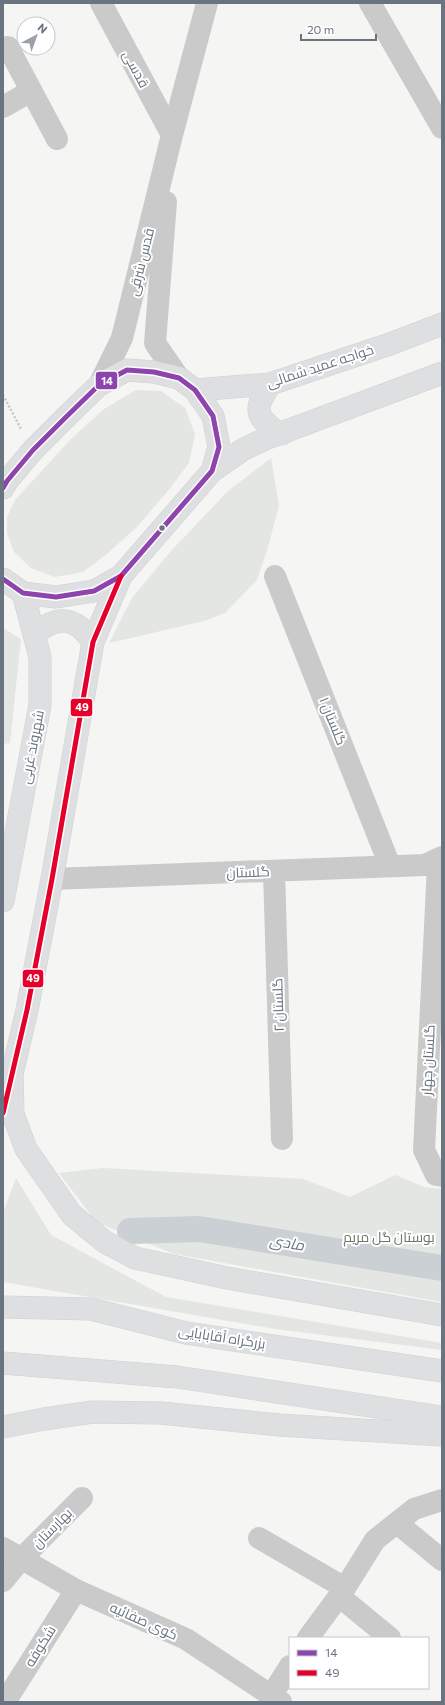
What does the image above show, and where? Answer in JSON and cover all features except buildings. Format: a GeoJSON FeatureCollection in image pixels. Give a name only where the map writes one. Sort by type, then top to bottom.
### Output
{"type":"FeatureCollection","features":[{"type":"Feature","properties":{"kind":"main road","name":"خواجه عمید شمالی"},"geometry":{"type":"LineString","coordinates":[[3,488],[33,450],[99,385],[127,370],[154,372],[187,384],[270,384],[390,344],[442,324]]}},
{"type":"Feature","properties":{"kind":"main road"},"geometry":{"type":"LineString","coordinates":[[3,1112],[27,1010],[94,642],[121,576],[212,471],[244,449],[265,439],[282,434],[442,373]]}},
{"type":"Feature","properties":{"kind":"main road"},"geometry":{"type":"LineString","coordinates":[[187,384],[213,416],[219,447],[212,471]]}},
{"type":"Feature","properties":{"kind":"main road"},"geometry":{"type":"LineString","coordinates":[[270,384],[258,406],[260,418],[275,431],[282,434]]}},
{"type":"Feature","properties":{"kind":"main road"},"geometry":{"type":"LineString","coordinates":[[3,579],[24,593],[56,597],[94,591],[121,576]]}},
{"type":"Feature","properties":{"kind":"main road","name":"شهروند غربی"},"geometry":{"type":"LineString","coordinates":[[3,901],[40,705],[40,657],[24,593]]}},
{"type":"Feature","properties":{"kind":"main road"},"geometry":{"type":"LineString","coordinates":[[35,634],[49,624],[58,620],[69,621],[84,629],[94,642]]}},
{"type":"Feature","properties":{"kind":"main road"},"geometry":{"type":"LineString","coordinates":[[12,1072],[14,1114],[26,1149],[72,1215],[105,1242],[135,1258],[227,1278],[442,1315]]}},
{"type":"Feature","properties":{"kind":"main road","name":"بزرگراه آقابابایی"},"geometry":{"type":"LineString","coordinates":[[3,1307],[91,1309],[186,1333],[442,1371]]}},
{"type":"Feature","properties":{"kind":"main road"},"geometry":{"type":"LineString","coordinates":[[3,1363],[177,1377],[442,1416]]}},
{"type":"Feature","properties":{"kind":"main road"},"geometry":{"type":"LineString","coordinates":[[3,1427],[44,1419],[94,1412],[161,1413],[279,1426],[442,1435]]}},
{"type":"Feature","properties":{"kind":"street","name":"قدسی"},"geometry":{"type":"LineString","coordinates":[[101,3],[172,135]]}},
{"type":"Feature","properties":{"kind":"street","name":"قدس شرقی"},"geometry":{"type":"LineString","coordinates":[[99,385],[122,338],[172,135],[207,3]]}},
{"type":"Feature","properties":{"kind":"street"},"geometry":{"type":"LineString","coordinates":[[370,3],[442,128]]}},
{"type":"Feature","properties":{"kind":"street"},"geometry":{"type":"LineString","coordinates":[[8,47],[57,139]]}},
{"type":"Feature","properties":{"kind":"street"},"geometry":{"type":"LineString","coordinates":[[3,107],[31,91]]}},
{"type":"Feature","properties":{"kind":"street","name":"قدس شرقی"},"geometry":{"type":"LineString","coordinates":[[172,135],[155,343],[187,384]]}},
{"type":"Feature","properties":{"kind":"street","name":"گلستان ۱"},"geometry":{"type":"LineString","coordinates":[[275,576],[390,866]]}},
{"type":"Feature","properties":{"kind":"street","name":"گلستان"},"geometry":{"type":"LineString","coordinates":[[52,879],[274,871],[437,863]]}},
{"type":"Feature","properties":{"kind":"street","name":"گلستان چهار"},"geometry":{"type":"LineString","coordinates":[[437,863],[424,1150],[436,1175],[442,1176]]}},
{"type":"Feature","properties":{"kind":"street","name":"گلستان ۲"},"geometry":{"type":"LineString","coordinates":[[274,871],[282,1139]]}},
{"type":"Feature","properties":{"kind":"street","name":"بهارستان"},"geometry":{"type":"LineString","coordinates":[[3,1581],[22,1558],[82,1498]]}},
{"type":"Feature","properties":{"kind":"street"},"geometry":{"type":"LineString","coordinates":[[309,1637],[342,1592],[375,1540],[414,1509],[442,1500]]}},
{"type":"Feature","properties":{"kind":"street"},"geometry":{"type":"LineString","coordinates":[[397,1523],[442,1560]]}},
{"type":"Feature","properties":{"kind":"street"},"geometry":{"type":"LineString","coordinates":[[259,1538],[342,1592],[389,1637]]}},
{"type":"Feature","properties":{"kind":"street","name":"کوی صفائیه"},"geometry":{"type":"LineString","coordinates":[[3,1548],[76,1590],[186,1639],[276,1699]]}},
{"type":"Feature","properties":{"kind":"street","name":"شکوفه"},"geometry":{"type":"LineString","coordinates":[[5,1702],[76,1590]]}},
{"type":"Feature","properties":{"kind":"street"},"geometry":{"type":"LineString","coordinates":[[276,1699],[289,1668]]}},
{"type":"Feature","properties":{"kind":"path"},"geometry":{"type":"LineString","coordinates":[[3,394],[33,450]]}},
{"type":"Feature","properties":{"kind":"green space"},"geometry":{"type":"Polygon","coordinates":[[[136,390],[161,391],[185,408],[195,434],[189,463],[167,492],[137,527],[108,553],[83,572],[55,577],[31,568],[14,552],[7,533],[7,517],[15,500],[71,439],[104,409],[136,390]]]}},
{"type":"Feature","properties":{"kind":"green space"},"geometry":{"type":"Polygon","coordinates":[[[271,458],[279,506],[257,580],[225,613],[204,621],[109,643],[132,598],[171,551],[228,491],[271,458]]]}},
{"type":"Feature","properties":{"kind":"green space"},"geometry":{"type":"Polygon","coordinates":[[[3,628],[21,639],[10,743],[3,744],[3,628]]]}},
{"type":"Feature","properties":{"kind":"green space","name":"بوستان گل مریم"},"geometry":{"type":"Polygon","coordinates":[[[103,1168],[303,1179],[350,1197],[395,1175],[425,1187],[442,1189],[442,1302],[174,1254],[96,1222],[59,1173],[103,1168]]]}},
{"type":"Feature","properties":{"kind":"green space"},"geometry":{"type":"Polygon","coordinates":[[[16,1178],[51,1235],[166,1297],[442,1343],[442,1350],[275,1329],[3,1282],[3,1213],[16,1178]]]}},
{"type":"Feature","properties":{"kind":"waterway","name":"مادی"},"geometry":{"type":"LineString","coordinates":[[130,1231],[199,1229],[442,1268]]}},
{"type":"Feature","properties":{"kind":"transit line","name":"14"},"geometry":{"type":"LineString","coordinates":[[3,488],[33,450],[99,385],[127,370],[154,372],[179,378],[195,390],[213,416],[219,447],[212,471],[121,576],[94,591],[56,597],[23,593],[3,579]]}},
{"type":"Feature","properties":{"kind":"transit line","name":"49"},"geometry":{"type":"LineString","coordinates":[[3,1113],[27,1010],[52,879],[93,642],[121,576]]}}]}
